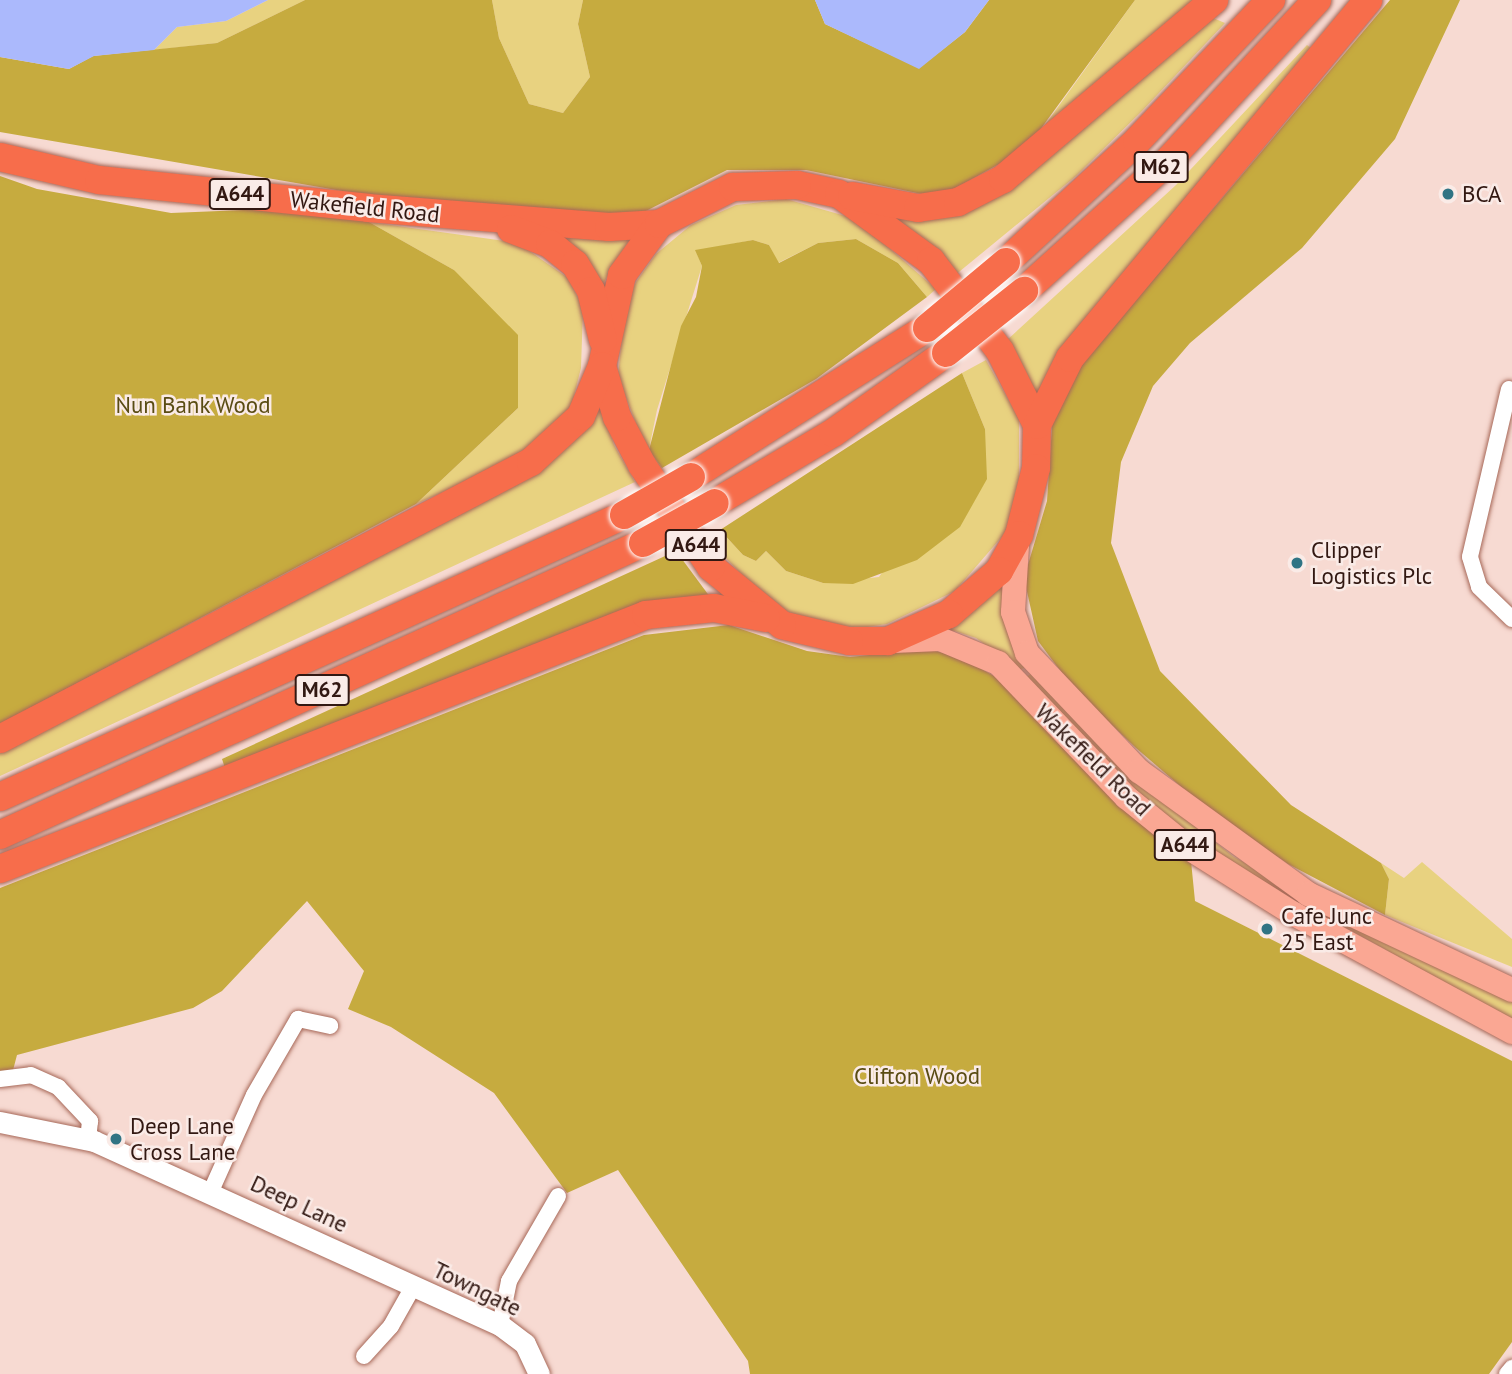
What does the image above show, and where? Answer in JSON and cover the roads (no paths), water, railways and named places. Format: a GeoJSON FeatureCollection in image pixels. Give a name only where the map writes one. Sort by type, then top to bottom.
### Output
{"type":"FeatureCollection","features":[{"type":"Feature","properties":{"kind":"highway"},"geometry":{"type":"LineString","coordinates":[[839,194],[918,208],[958,202],[981,191],[1073,124],[1214,0]]}},
{"type":"Feature","properties":{"kind":"highway","name":"M62"},"geometry":{"type":"LineString","coordinates":[[0,835],[643,543],[833,433],[946,353],[1024,291],[1167,162],[1317,0]]}},
{"type":"Feature","properties":{"kind":"highway"},"geometry":{"type":"LineString","coordinates":[[1037,425],[1070,358],[1368,0]]}},
{"type":"Feature","properties":{"kind":"highway","name":"M62"},"geometry":{"type":"LineString","coordinates":[[0,797],[624,515],[691,477],[927,328],[1006,262],[1137,141],[1267,4]]}},
{"type":"Feature","properties":{"kind":"highway","name":"Wakefield Road"},"geometry":{"type":"LineString","coordinates":[[0,157],[99,180],[482,219],[659,224]]}},
{"type":"Feature","properties":{"kind":"highway","name":"A644"},"geometry":{"type":"LineString","coordinates":[[797,185],[839,194],[931,261],[1000,351],[1037,425],[1036,468],[1019,535],[999,570],[949,614],[888,641],[811,635],[766,618],[711,567],[642,465],[617,417],[603,355],[622,275],[659,224],[733,187],[797,185]]}},
{"type":"Feature","properties":{"kind":"highway","name":"Wakefield Road"},"geometry":{"type":"LineString","coordinates":[[482,219],[550,244],[575,264],[591,291],[603,355]]}},
{"type":"Feature","properties":{"kind":"highway"},"geometry":{"type":"LineString","coordinates":[[0,739],[531,461],[581,416],[603,355]]}},
{"type":"Feature","properties":{"kind":"highway"},"geometry":{"type":"LineString","coordinates":[[0,869],[646,615],[714,608],[766,618]]}},
{"type":"Feature","properties":{"kind":"main road","name":"Wakefield Road"},"geometry":{"type":"LineString","coordinates":[[1019,535],[1013,600],[1027,653],[1139,771],[1308,894],[1512,990]]}},
{"type":"Feature","properties":{"kind":"main road","name":"Wakefield Road"},"geometry":{"type":"LineString","coordinates":[[888,641],[940,639],[998,663],[1125,797],[1189,848],[1294,914],[1512,1032]]}},
{"type":"Feature","properties":{"kind":"street"},"geometry":{"type":"LineString","coordinates":[[1509,389],[1470,557],[1479,587],[1512,619]]}},
{"type":"Feature","properties":{"kind":"street"},"geometry":{"type":"LineString","coordinates":[[211,1191],[254,1094],[298,1019],[330,1026]]}},
{"type":"Feature","properties":{"kind":"street"},"geometry":{"type":"LineString","coordinates":[[0,1079],[31,1076],[58,1087],[90,1121],[88,1140]]}},
{"type":"Feature","properties":{"kind":"street","name":"Deep Lane"},"geometry":{"type":"LineString","coordinates":[[0,1122],[88,1140],[211,1191],[412,1287]]}},
{"type":"Feature","properties":{"kind":"street"},"geometry":{"type":"LineString","coordinates":[[500,1325],[513,1271],[558,1196]]}},
{"type":"Feature","properties":{"kind":"street"},"geometry":{"type":"LineString","coordinates":[[364,1356],[391,1326],[412,1287]]}},
{"type":"Feature","properties":{"kind":"street","name":"Towngate"},"geometry":{"type":"LineString","coordinates":[[412,1287],[500,1325],[525,1344],[539,1374]]}},
{"type":"Feature","properties":{"kind":"street"},"geometry":{"type":"LineString","coordinates":[[1507,1374],[1512,1368]]}},
{"type":"Feature","properties":{"kind":"water"},"geometry":{"type":"Polygon","coordinates":[[[0,0],[268,0],[226,21],[177,27],[154,50],[94,56],[69,69],[0,57],[0,0]]]}},
{"type":"Feature","properties":{"kind":"water"},"geometry":{"type":"Polygon","coordinates":[[[815,0],[989,0],[965,32],[919,69],[825,24],[815,0]]]}},
{"type":"Feature","properties":{"kind":"place","name":"BCA"},"geometry":{"type":"Point","coordinates":[1448,194]}},
{"type":"Feature","properties":{"kind":"place","name":"Clipper Logistics Plc"},"geometry":{"type":"Point","coordinates":[1297,563]}},
{"type":"Feature","properties":{"kind":"place","name":"Cafe Junc 25 East"},"geometry":{"type":"Point","coordinates":[1267,929]}},
{"type":"Feature","properties":{"kind":"place","name":"Deep Lane Cross Lane"},"geometry":{"type":"Point","coordinates":[116,1139]}},
{"type":"Feature","properties":{"kind":"park label","name":"Nun Bank Wood"},"geometry":{"type":"Point","coordinates":[193,405]}},
{"type":"Feature","properties":{"kind":"park label","name":"Clifton Wood"},"geometry":{"type":"Point","coordinates":[917,1076]}}]}
